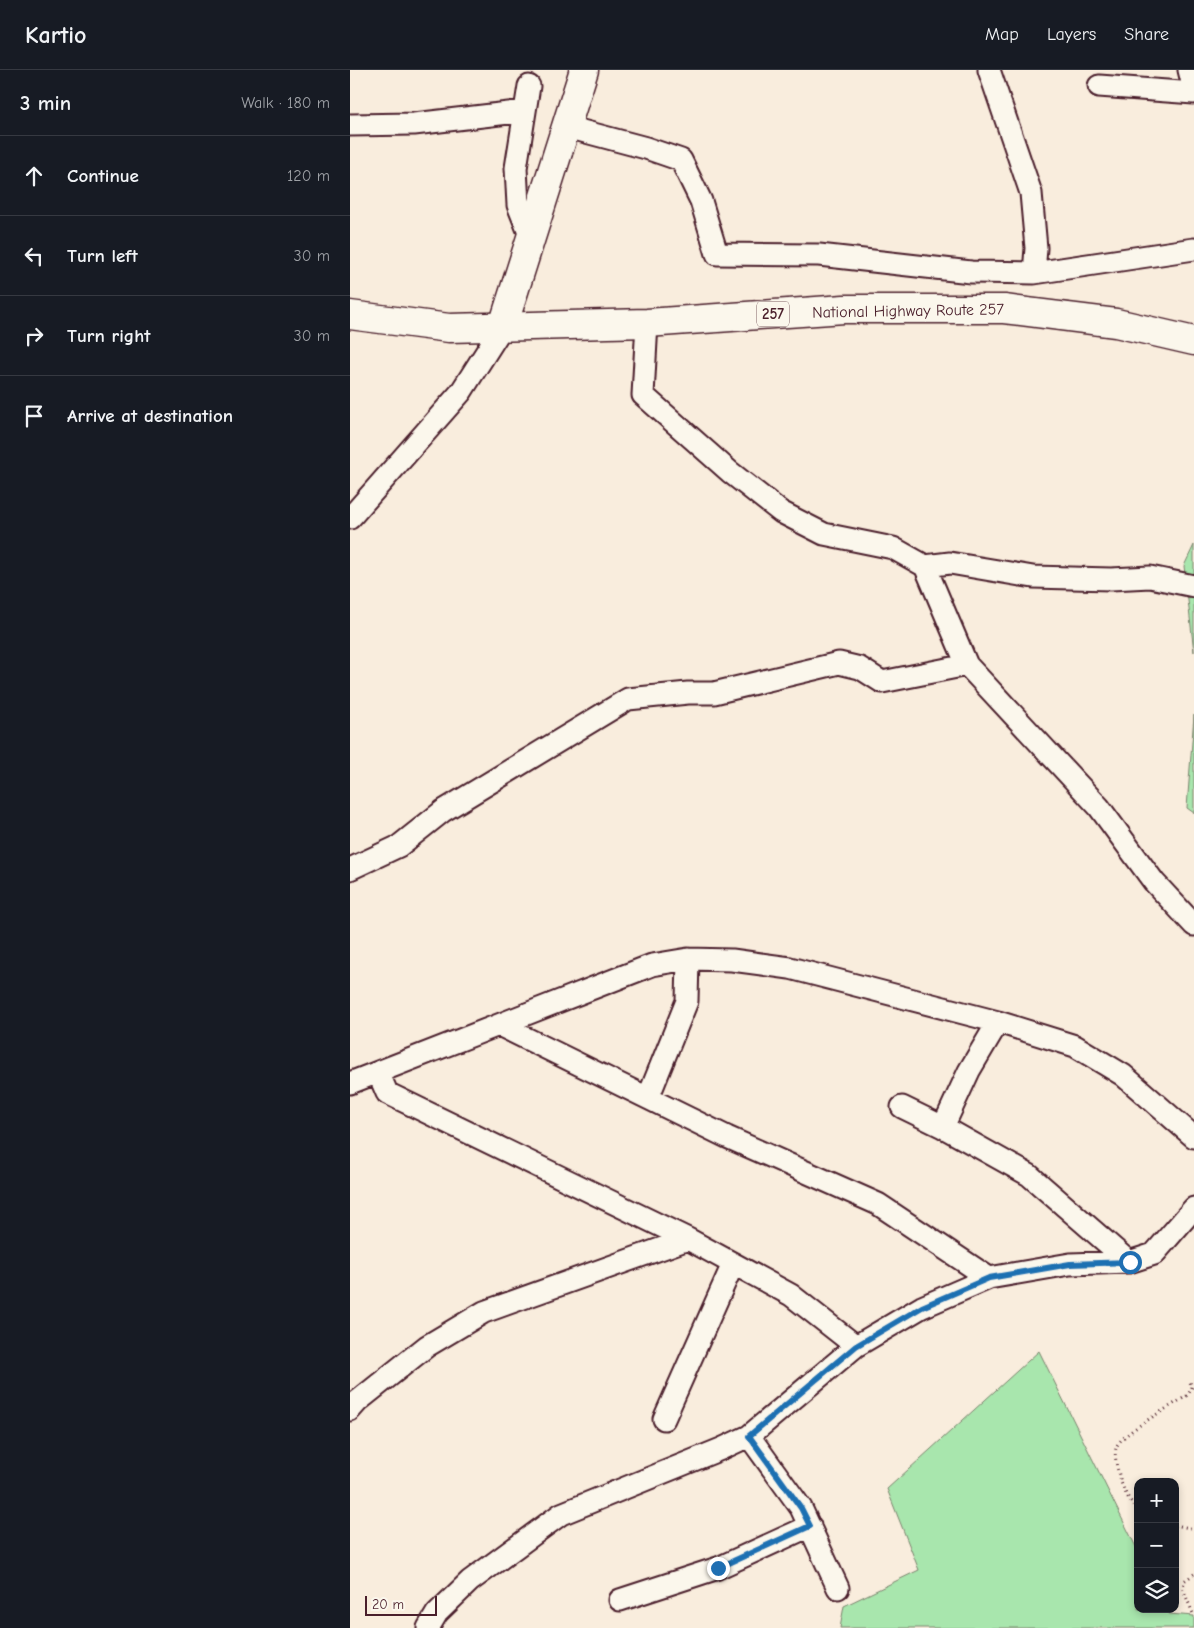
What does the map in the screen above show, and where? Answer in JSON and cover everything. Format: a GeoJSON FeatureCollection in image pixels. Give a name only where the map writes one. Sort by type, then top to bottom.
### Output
{"type":"FeatureCollection","features":[{"type":"Feature","properties":{"kind":"main road"},"geometry":{"type":"LineString","coordinates":[[503,326],[584,70]]}},
{"type":"Feature","properties":{"kind":"main road","name":"National Highway Route 257"},"geometry":{"type":"LineString","coordinates":[[350,315],[449,328],[647,323],[844,309],[1004,309],[1116,323],[1194,341]]}},
{"type":"Feature","properties":{"kind":"street"},"geometry":{"type":"LineString","coordinates":[[989,70],[1031,193],[1036,248],[1034,273]]}},
{"type":"Feature","properties":{"kind":"street"},"geometry":{"type":"LineString","coordinates":[[1099,86],[1194,92],[1189,70]]}},
{"type":"Feature","properties":{"kind":"street"},"geometry":{"type":"LineString","coordinates":[[529,86],[516,168],[518,206],[532,238]]}},
{"type":"Feature","properties":{"kind":"street"},"geometry":{"type":"LineString","coordinates":[[350,125],[414,124],[525,111]]}},
{"type":"Feature","properties":{"kind":"street"},"geometry":{"type":"LineString","coordinates":[[567,127],[646,148],[682,160],[701,201],[717,254],[819,255],[971,272],[1034,273],[1194,249]]}},
{"type":"Feature","properties":{"kind":"street"},"geometry":{"type":"LineString","coordinates":[[647,323],[642,395],[730,472],[781,512],[824,534],[893,548],[925,566],[950,563],[1033,577],[1112,579],[1150,577],[1194,586]]}},
{"type":"Feature","properties":{"kind":"street"},"geometry":{"type":"LineString","coordinates":[[350,518],[461,392],[503,326]]}},
{"type":"Feature","properties":{"kind":"street"},"geometry":{"type":"LineString","coordinates":[[925,566],[967,664],[1099,807],[1154,882],[1194,925]]}},
{"type":"Feature","properties":{"kind":"street"},"geometry":{"type":"LineString","coordinates":[[350,869],[399,846],[443,811],[628,699],[688,693],[714,693],[839,664],[860,668],[882,682],[967,664]]}},
{"type":"Feature","properties":{"kind":"street"},"geometry":{"type":"LineString","coordinates":[[648,1098],[687,1001],[688,959]]}},
{"type":"Feature","properties":{"kind":"street"},"geometry":{"type":"LineString","coordinates":[[350,1083],[652,965],[688,959],[732,960],[790,968],[998,1022],[1074,1046],[1123,1076],[1194,1137]]}},
{"type":"Feature","properties":{"kind":"street"},"geometry":{"type":"LineString","coordinates":[[943,1127],[969,1071],[998,1022]]}},
{"type":"Feature","properties":{"kind":"street"},"geometry":{"type":"LineString","coordinates":[[499,1025],[727,1137],[878,1204],[989,1278]]}},
{"type":"Feature","properties":{"kind":"street"},"geometry":{"type":"LineString","coordinates":[[378,1072],[387,1093],[688,1239],[791,1295],[856,1346]]}},
{"type":"Feature","properties":{"kind":"street"},"geometry":{"type":"LineString","coordinates":[[902,1107],[943,1127],[1029,1175],[1130,1262]]}},
{"type":"Feature","properties":{"kind":"street"},"geometry":{"type":"LineString","coordinates":[[428,1628],[436,1613],[470,1581],[561,1514],[749,1436],[856,1346],[922,1307],[989,1278],[1070,1264],[1130,1262],[1154,1254],[1194,1208]]}},
{"type":"Feature","properties":{"kind":"street"},"geometry":{"type":"LineString","coordinates":[[350,1410],[358,1401],[427,1346],[484,1312],[688,1239]]}},
{"type":"Feature","properties":{"kind":"street"},"geometry":{"type":"LineString","coordinates":[[664,1419],[733,1264]]}},
{"type":"Feature","properties":{"kind":"street"},"geometry":{"type":"LineString","coordinates":[[749,1436],[801,1508],[838,1588]]}},
{"type":"Feature","properties":{"kind":"street"},"geometry":{"type":"LineString","coordinates":[[620,1600],[718,1568],[810,1526]]}},
{"type":"Feature","properties":{"kind":"path"},"geometry":{"type":"LineString","coordinates":[[1134,1506],[1122,1484],[1117,1467],[1116,1448],[1120,1440],[1129,1432],[1188,1395],[1192,1387],[1189,1380]]}},
{"type":"Feature","properties":{"kind":"path"},"geometry":{"type":"LineString","coordinates":[[1179,1526],[1194,1529]]}},
{"type":"Feature","properties":{"kind":"path"},"geometry":{"type":"LineString","coordinates":[[1194,1574],[1184,1581],[1183,1589],[1194,1616]]}},
{"type":"Feature","properties":{"kind":"green space"},"geometry":{"type":"Polygon","coordinates":[[[1194,545],[1194,652],[1184,566],[1194,545]]]}},
{"type":"Feature","properties":{"kind":"green space"},"geometry":{"type":"Polygon","coordinates":[[[1194,715],[1194,813],[1187,808],[1194,715]]]}},
{"type":"Feature","properties":{"kind":"green space"},"geometry":{"type":"Polygon","coordinates":[[[1039,1351],[1134,1543],[1134,1613],[1169,1613],[1194,1616],[1194,1628],[840,1628],[844,1606],[919,1570],[887,1489],[1039,1351]]]}},
{"type":"Feature","properties":{"kind":"route"},"geometry":{"type":"LineString","coordinates":[[718,1568],[810,1526],[801,1508],[749,1436],[856,1346],[922,1307],[989,1278],[1070,1264],[1130,1262]]}}]}
